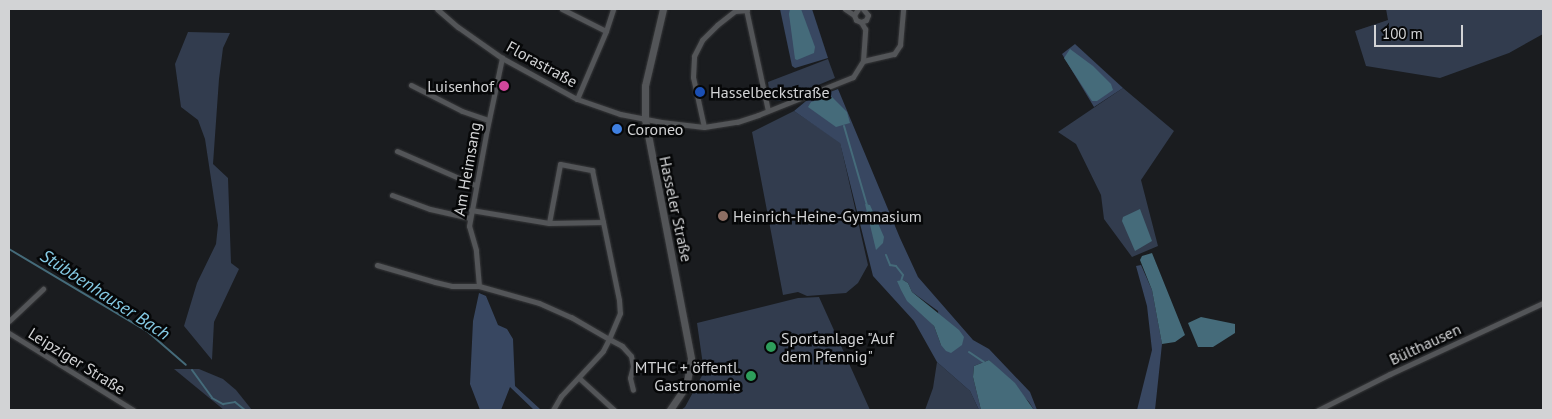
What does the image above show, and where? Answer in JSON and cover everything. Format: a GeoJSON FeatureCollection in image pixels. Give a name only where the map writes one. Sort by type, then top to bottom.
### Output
{"type":"FeatureCollection","features":[{"type":"Feature","properties":{"kind":"main road","name":"Hasseler Straße"},"geometry":{"type":"LineString","coordinates":[[663,9],[645,86],[645,119],[691,359],[686,386],[670,410]]}},
{"type":"Feature","properties":{"kind":"street","name":"Florastraße"},"geometry":{"type":"LineString","coordinates":[[437,9],[458,27],[502,58],[577,98],[613,113],[645,119]]}},
{"type":"Feature","properties":{"kind":"street"},"geometry":{"type":"LineString","coordinates":[[562,9],[606,31]]}},
{"type":"Feature","properties":{"kind":"street"},"geometry":{"type":"LineString","coordinates":[[577,98],[606,31],[613,9]]}},
{"type":"Feature","properties":{"kind":"street"},"geometry":{"type":"LineString","coordinates":[[645,119],[704,127],[737,122],[853,77],[863,61],[865,29],[861,22],[856,20],[854,15],[845,9]]}},
{"type":"Feature","properties":{"kind":"street"},"geometry":{"type":"LineString","coordinates":[[854,15],[858,9]]}},
{"type":"Feature","properties":{"kind":"street"},"geometry":{"type":"LineString","coordinates":[[861,22],[866,20],[868,15],[863,9]]}},
{"type":"Feature","properties":{"kind":"street"},"geometry":{"type":"LineString","coordinates":[[863,61],[894,54],[900,45],[903,9]]}},
{"type":"Feature","properties":{"kind":"street"},"geometry":{"type":"LineString","coordinates":[[704,127],[693,77],[694,56],[702,40],[717,24],[735,11],[746,10],[768,111]]}},
{"type":"Feature","properties":{"kind":"street","name":"Am Heimsang"},"geometry":{"type":"LineString","coordinates":[[479,286],[476,250],[469,226],[488,120],[502,58]]}},
{"type":"Feature","properties":{"kind":"street"},"geometry":{"type":"LineString","coordinates":[[411,85],[462,111],[488,120]]}},
{"type":"Feature","properties":{"kind":"street"},"geometry":{"type":"LineString","coordinates":[[397,151],[476,185]]}},
{"type":"Feature","properties":{"kind":"street"},"geometry":{"type":"LineString","coordinates":[[549,223],[560,164],[592,170],[620,313],[603,351],[561,396],[553,410]]}},
{"type":"Feature","properties":{"kind":"street"},"geometry":{"type":"LineString","coordinates":[[392,195],[430,209],[470,218]]}},
{"type":"Feature","properties":{"kind":"street"},"geometry":{"type":"LineString","coordinates":[[471,210],[549,223],[603,222]]}},
{"type":"Feature","properties":{"kind":"street"},"geometry":{"type":"LineString","coordinates":[[376,265],[452,286],[479,286],[539,303],[572,317],[622,346],[631,356],[633,366],[630,378],[632,390]]}},
{"type":"Feature","properties":{"kind":"street"},"geometry":{"type":"LineString","coordinates":[[9,322],[43,289]]}},
{"type":"Feature","properties":{"kind":"street","name":"Bülthausen"},"geometry":{"type":"LineString","coordinates":[[1318,410],[1390,374],[1543,303]]}},
{"type":"Feature","properties":{"kind":"street","name":"Leipziger Straße"},"geometry":{"type":"LineString","coordinates":[[9,333],[133,410]]}},
{"type":"Feature","properties":{"kind":"street"},"geometry":{"type":"LineString","coordinates":[[579,378],[614,410]]}},
{"type":"Feature","properties":{"kind":"shaded area"},"geometry":{"type":"Polygon","coordinates":[[[780,9],[812,9],[828,58],[795,68],[792,66],[780,9]]]}},
{"type":"Feature","properties":{"kind":"shaded area"},"geometry":{"type":"Polygon","coordinates":[[[790,9],[801,9],[815,47],[814,53],[797,60],[795,59],[790,9]]]}},
{"type":"Feature","properties":{"kind":"shaded area"},"geometry":{"type":"Polygon","coordinates":[[[1386,9],[1543,9],[1543,34],[1509,53],[1440,78],[1366,66],[1355,31],[1388,20],[1386,9]]]}},
{"type":"Feature","properties":{"kind":"shaded area"},"geometry":{"type":"Polygon","coordinates":[[[188,32],[230,33],[223,48],[213,164],[228,178],[231,263],[239,269],[214,322],[212,360],[184,326],[197,283],[216,244],[218,225],[205,139],[198,120],[181,107],[175,64],[188,32]]]}},
{"type":"Feature","properties":{"kind":"shaded area"},"geometry":{"type":"Polygon","coordinates":[[[1075,44],[1123,88],[1094,107],[1062,54],[1075,44]]]}},
{"type":"Feature","properties":{"kind":"shaded area"},"geometry":{"type":"Polygon","coordinates":[[[1070,49],[1093,66],[1111,84],[1113,90],[1097,101],[1092,101],[1064,58],[1070,49]]]}},
{"type":"Feature","properties":{"kind":"shaded area"},"geometry":{"type":"Polygon","coordinates":[[[828,59],[835,78],[780,101],[773,100],[770,96],[768,82],[828,59]]]}},
{"type":"Feature","properties":{"kind":"shaded area"},"geometry":{"type":"Polygon","coordinates":[[[1123,88],[1174,131],[1141,180],[1158,246],[1132,257],[1104,219],[1101,195],[1076,144],[1058,132],[1123,88]]]}},
{"type":"Feature","properties":{"kind":"shaded area"},"geometry":{"type":"Polygon","coordinates":[[[838,89],[918,277],[973,340],[989,349],[1030,392],[1037,410],[1034,410],[1029,402],[989,360],[974,366],[973,377],[981,410],[979,410],[970,391],[937,362],[914,321],[873,276],[840,143],[794,111],[806,101],[838,89]],[[903,280],[924,315],[934,326],[941,345],[938,311],[912,292],[908,283],[903,280]]]}},
{"type":"Feature","properties":{"kind":"shaded area"},"geometry":{"type":"Polygon","coordinates":[[[831,96],[847,112],[850,123],[836,127],[808,107],[811,102],[831,96]]]}},
{"type":"Feature","properties":{"kind":"shaded area","name":"Heinrich-Heine-Gymnasium"},"geometry":{"type":"Polygon","coordinates":[[[794,111],[840,142],[868,265],[858,283],[846,293],[807,296],[798,292],[783,295],[752,132],[794,111]]]}},
{"type":"Feature","properties":{"kind":"shaded area"},"geometry":{"type":"Polygon","coordinates":[[[865,204],[870,205],[884,237],[883,243],[876,250],[865,204]]]}},
{"type":"Feature","properties":{"kind":"shaded area"},"geometry":{"type":"Polygon","coordinates":[[[1140,209],[1152,241],[1135,251],[1122,221],[1123,217],[1140,209]]]}},
{"type":"Feature","properties":{"kind":"shaded area"},"geometry":{"type":"Polygon","coordinates":[[[1152,253],[1185,335],[1175,342],[1162,344],[1152,290],[1140,260],[1142,256],[1152,253]]]}},
{"type":"Feature","properties":{"kind":"shaded area"},"geometry":{"type":"Polygon","coordinates":[[[1141,265],[1152,290],[1162,344],[1155,410],[1137,410],[1152,350],[1147,306],[1136,266],[1141,265]]]}},
{"type":"Feature","properties":{"kind":"shaded area"},"geometry":{"type":"Polygon","coordinates":[[[903,280],[908,283],[912,292],[959,330],[964,337],[962,345],[951,353],[946,351],[941,345],[934,326],[907,301],[897,281],[903,280]]]}},
{"type":"Feature","properties":{"kind":"shaded area"},"geometry":{"type":"Polygon","coordinates":[[[479,293],[486,296],[498,325],[507,329],[513,339],[515,386],[540,409],[534,410],[510,387],[501,410],[480,410],[470,384],[473,321],[479,293]]]}},
{"type":"Feature","properties":{"kind":"shaded area","name":"Sportanlage \"Auf dem Pfennig\""},"geometry":{"type":"Polygon","coordinates":[[[819,297],[870,410],[681,410],[685,407],[704,372],[697,323],[798,298],[819,297]]]}},
{"type":"Feature","properties":{"kind":"shaded area"},"geometry":{"type":"Polygon","coordinates":[[[1201,317],[1235,324],[1235,333],[1213,347],[1198,347],[1188,323],[1201,317]]]}},
{"type":"Feature","properties":{"kind":"shaded area"},"geometry":{"type":"Polygon","coordinates":[[[989,360],[1015,383],[1034,410],[981,410],[973,377],[974,366],[989,360]]]}},
{"type":"Feature","properties":{"kind":"shaded area"},"geometry":{"type":"Polygon","coordinates":[[[937,362],[970,391],[979,410],[925,410],[933,388],[937,362]]]}},
{"type":"Feature","properties":{"kind":"shaded area"},"geometry":{"type":"Polygon","coordinates":[[[174,369],[199,369],[223,379],[236,390],[252,410],[224,410],[174,369]]]}},
{"type":"Feature","properties":{"kind":"waterway"},"geometry":{"type":"LineString","coordinates":[[844,126],[867,205]]}},
{"type":"Feature","properties":{"kind":"waterway","name":"Stübbenhauser Bach"},"geometry":{"type":"LineString","coordinates":[[9,249],[148,332],[186,365]]}},
{"type":"Feature","properties":{"kind":"waterway"},"geometry":{"type":"LineString","coordinates":[[886,255],[890,265],[896,266],[903,275],[901,281]]}},
{"type":"Feature","properties":{"kind":"waterway"},"geometry":{"type":"LineString","coordinates":[[969,352],[984,362]]}},
{"type":"Feature","properties":{"kind":"waterway","name":"Stübbenhauser Bach"},"geometry":{"type":"LineString","coordinates":[[192,370],[212,398],[223,404],[235,402],[245,410]]}},
{"type":"Feature","properties":{"kind":"place","name":"Luisenhof"},"geometry":{"type":"Point","coordinates":[504,86]}},
{"type":"Feature","properties":{"kind":"place","name":"Hasselbeckstraße"},"geometry":{"type":"Point","coordinates":[700,92]}},
{"type":"Feature","properties":{"kind":"place","name":"Coroneo"},"geometry":{"type":"Point","coordinates":[617,129]}},
{"type":"Feature","properties":{"kind":"place","name":"Heinrich-Heine-Gymnasium"},"geometry":{"type":"Point","coordinates":[723,216]}},
{"type":"Feature","properties":{"kind":"place","name":"Sportanlage \"Auf dem Pfennig\""},"geometry":{"type":"Point","coordinates":[771,347]}},
{"type":"Feature","properties":{"kind":"place","name":"MTHC + öffentl. Gastronomie"},"geometry":{"type":"Point","coordinates":[751,376]}}]}
